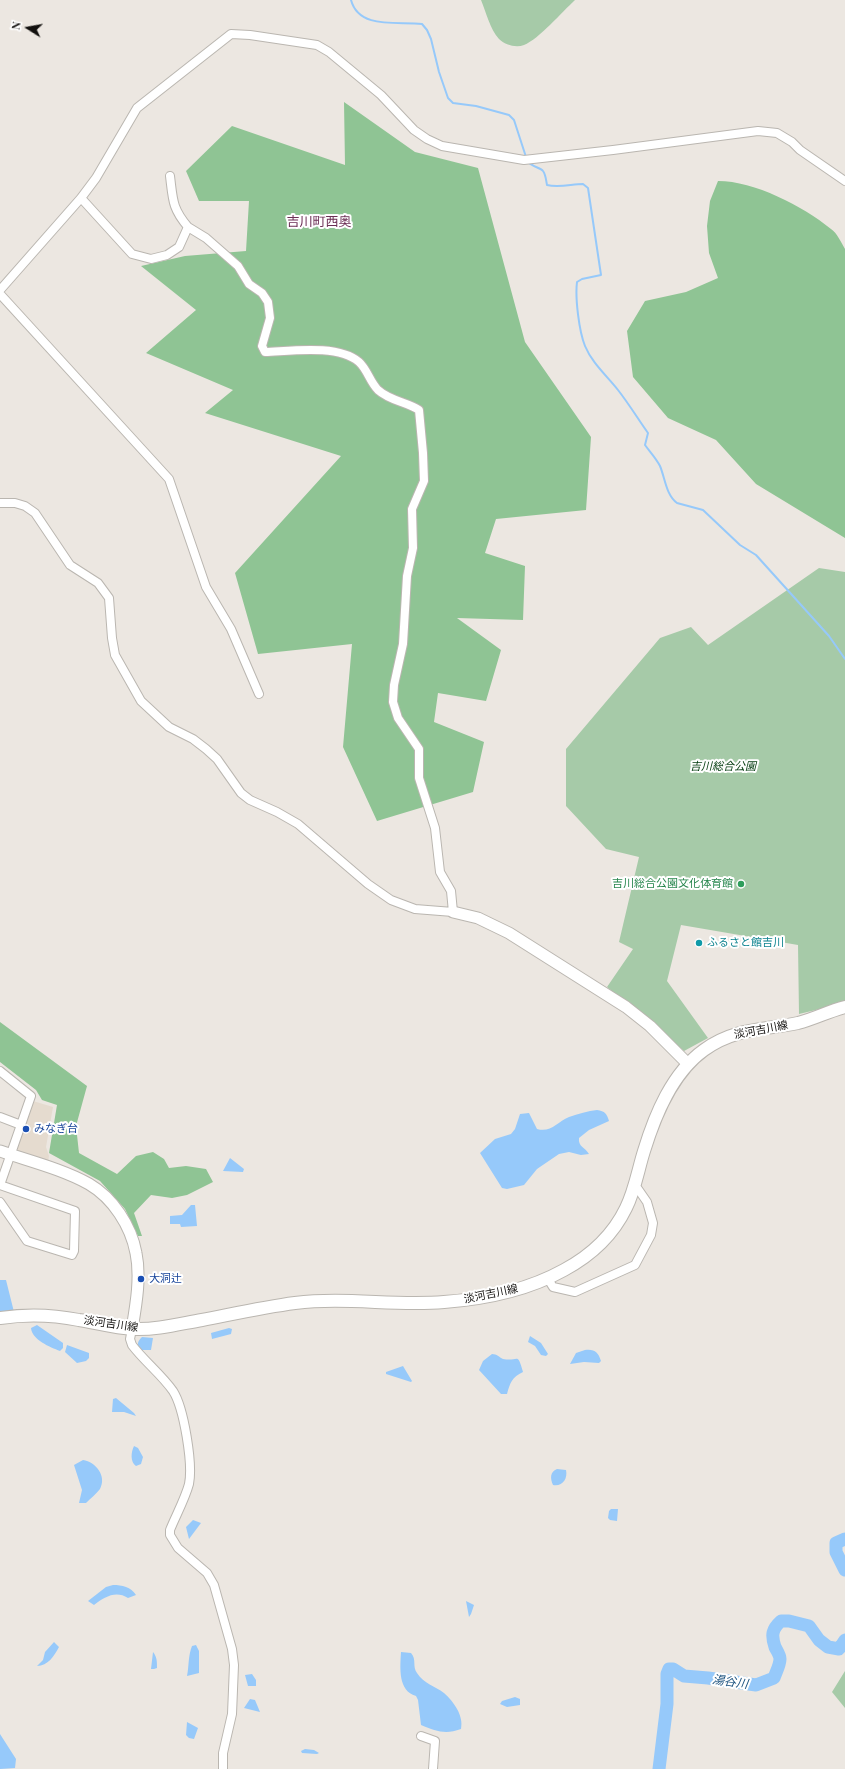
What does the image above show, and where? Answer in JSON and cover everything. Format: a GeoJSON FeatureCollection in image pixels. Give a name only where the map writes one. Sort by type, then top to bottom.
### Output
{"type":"FeatureCollection","features":[{"type":"Feature","properties":{"kind":"main road","name":"淡河吉川線"},"geometry":{"type":"LineString","coordinates":[[0,1318],[12,1316],[56,1317],[132,1329],[168,1327],[293,1303],[318,1301],[444,1302],[510,1292],[548,1278],[585,1257],[602,1243],[614,1228],[626,1210],[657,1115],[676,1080],[688,1064],[703,1050],[730,1035],[755,1028],[804,1021],[845,1007]]}},
{"type":"Feature","properties":{"kind":"street"},"geometry":{"type":"LineString","coordinates":[[0,290],[81,198],[96,178],[137,108],[212,47],[231,34],[236,33],[317,46],[330,52],[381,95],[414,130],[427,139],[442,146],[524,160],[758,131],[777,133],[792,142],[800,150],[845,181]]}},
{"type":"Feature","properties":{"kind":"street"},"geometry":{"type":"LineString","coordinates":[[170,176],[174,206],[180,217],[188,227],[206,238],[238,266],[249,284],[262,293],[268,302],[270,318],[262,346],[265,352],[324,350],[339,353],[358,362],[378,390],[397,401],[419,410],[424,480],[412,509],[413,548],[407,576],[403,644],[394,685],[393,702],[398,718],[418,749],[419,778],[435,828],[440,872],[451,891],[453,912]]}},
{"type":"Feature","properties":{"kind":"street"},"geometry":{"type":"LineString","coordinates":[[81,198],[132,254],[151,259],[167,255],[179,247],[188,227]]}},
{"type":"Feature","properties":{"kind":"street"},"geometry":{"type":"LineString","coordinates":[[0,294],[169,479],[206,587],[231,630],[260,694]]}},
{"type":"Feature","properties":{"kind":"street"},"geometry":{"type":"LineString","coordinates":[[0,504],[15,503],[25,506],[35,513],[70,565],[98,583],[109,598],[112,638],[115,655],[141,701],[169,727],[193,739],[217,759],[241,793],[250,800],[277,812],[298,824],[368,884],[391,900],[414,909],[453,912],[478,918],[509,933],[626,1007],[650,1026],[688,1064]]}},
{"type":"Feature","properties":{"kind":"street"},"geometry":{"type":"LineString","coordinates":[[0,1071],[31,1096],[21,1125],[5,1153],[0,1185],[76,1211],[74,1251],[72,1255],[27,1241],[0,1202]]}},
{"type":"Feature","properties":{"kind":"street"},"geometry":{"type":"LineString","coordinates":[[0,1118],[21,1125]]}},
{"type":"Feature","properties":{"kind":"street"},"geometry":{"type":"LineString","coordinates":[[5,1153],[90,1184],[106,1197],[116,1209],[125,1222],[132,1239],[138,1263],[134,1314],[130,1339],[132,1345],[173,1391],[179,1404],[183,1421],[190,1469],[189,1485],[170,1530],[170,1535],[178,1548],[207,1573],[214,1585],[232,1649],[234,1665],[232,1714],[224,1753],[223,1769]]}},
{"type":"Feature","properties":{"kind":"street"},"geometry":{"type":"LineString","coordinates":[[548,1278],[553,1287],[575,1292],[635,1265],[651,1235],[653,1223],[647,1202],[638,1189],[634,1187]]}},
{"type":"Feature","properties":{"kind":"street"},"geometry":{"type":"LineString","coordinates":[[421,1736],[435,1741],[433,1769]]}},
{"type":"Feature","properties":{"kind":"shaded area"},"geometry":{"type":"Polygon","coordinates":[[[33,1101],[53,1107],[46,1147],[49,1156],[48,1162],[19,1152],[17,1148],[33,1101]]]}},
{"type":"Feature","properties":{"kind":"green space"},"geometry":{"type":"Polygon","coordinates":[[[481,0],[575,0],[550,25],[530,42],[524,45],[514,46],[501,41],[496,35],[481,0]]]}},
{"type":"Feature","properties":{"kind":"green space"},"geometry":{"type":"Polygon","coordinates":[[[344,102],[415,152],[478,168],[525,342],[591,437],[586,510],[496,519],[485,553],[525,566],[523,620],[457,618],[501,650],[486,701],[438,693],[434,722],[484,742],[473,792],[377,821],[343,747],[352,644],[258,654],[235,573],[341,456],[205,413],[233,390],[146,353],[196,310],[141,266],[185,256],[246,251],[249,201],[199,201],[186,171],[232,126],[345,165],[344,102]]]}},
{"type":"Feature","properties":{"kind":"green space"},"geometry":{"type":"Polygon","coordinates":[[[718,181],[747,185],[778,196],[820,220],[833,231],[845,249],[845,538],[756,484],[716,440],[668,418],[633,377],[627,331],[645,301],[686,292],[718,278],[709,253],[707,226],[710,201],[718,181]]]}},
{"type":"Feature","properties":{"kind":"green space","name":"吉川総合公園"},"geometry":{"type":"Polygon","coordinates":[[[819,568],[845,572],[845,1003],[799,1014],[798,945],[681,925],[667,981],[708,1038],[684,1051],[607,987],[633,949],[619,942],[639,857],[606,849],[566,806],[566,749],[660,638],[691,627],[708,645],[819,568]]]}},
{"type":"Feature","properties":{"kind":"green space"},"geometry":{"type":"Polygon","coordinates":[[[0,1022],[87,1086],[76,1126],[79,1153],[117,1174],[136,1156],[153,1152],[164,1159],[169,1168],[186,1166],[206,1169],[213,1182],[187,1195],[172,1198],[151,1195],[134,1213],[142,1236],[138,1236],[125,1209],[100,1181],[49,1153],[57,1105],[42,1100],[36,1090],[0,1062],[0,1022]]]}},
{"type":"Feature","properties":{"kind":"green space"},"geometry":{"type":"Polygon","coordinates":[[[845,1671],[845,1708],[832,1692],[845,1671]]]}},
{"type":"Feature","properties":{"kind":"water"},"geometry":{"type":"Polygon","coordinates":[[[597,1110],[605,1113],[609,1121],[589,1130],[579,1138],[581,1145],[589,1154],[581,1155],[569,1152],[559,1154],[537,1169],[524,1185],[507,1189],[502,1188],[480,1153],[495,1139],[511,1134],[515,1129],[520,1114],[529,1113],[537,1129],[546,1130],[569,1117],[597,1110]]]}},
{"type":"Feature","properties":{"kind":"water"},"geometry":{"type":"Polygon","coordinates":[[[230,1158],[244,1169],[243,1172],[223,1171],[230,1158]]]}},
{"type":"Feature","properties":{"kind":"water"},"geometry":{"type":"Polygon","coordinates":[[[191,1205],[195,1205],[197,1226],[181,1227],[180,1224],[170,1224],[170,1216],[182,1215],[191,1205]]]}},
{"type":"Feature","properties":{"kind":"water"},"geometry":{"type":"Polygon","coordinates":[[[0,1280],[6,1280],[14,1312],[0,1313],[0,1280]]]}},
{"type":"Feature","properties":{"kind":"water"},"geometry":{"type":"Polygon","coordinates":[[[37,1325],[63,1343],[63,1348],[60,1351],[42,1342],[35,1336],[31,1328],[37,1325]]]}},
{"type":"Feature","properties":{"kind":"water"},"geometry":{"type":"Polygon","coordinates":[[[229,1328],[232,1329],[231,1334],[212,1339],[211,1333],[229,1328]]]}},
{"type":"Feature","properties":{"kind":"water"},"geometry":{"type":"Polygon","coordinates":[[[530,1336],[541,1343],[548,1354],[546,1356],[541,1355],[535,1346],[528,1342],[530,1336]]]}},
{"type":"Feature","properties":{"kind":"water"},"geometry":{"type":"Polygon","coordinates":[[[142,1337],[153,1338],[151,1350],[140,1350],[138,1343],[142,1337]]]}},
{"type":"Feature","properties":{"kind":"water"},"geometry":{"type":"Polygon","coordinates":[[[67,1345],[89,1353],[89,1358],[86,1361],[77,1363],[65,1352],[67,1345]]]}},
{"type":"Feature","properties":{"kind":"water"},"geometry":{"type":"Polygon","coordinates":[[[585,1350],[596,1352],[601,1361],[599,1363],[584,1362],[570,1364],[576,1353],[585,1350]]]}},
{"type":"Feature","properties":{"kind":"water"},"geometry":{"type":"Polygon","coordinates":[[[492,1354],[508,1360],[518,1359],[520,1362],[523,1372],[516,1376],[512,1381],[507,1394],[501,1394],[479,1370],[483,1361],[492,1354]]]}},
{"type":"Feature","properties":{"kind":"water"},"geometry":{"type":"Polygon","coordinates":[[[403,1366],[412,1381],[411,1382],[386,1374],[386,1372],[403,1366]]]}},
{"type":"Feature","properties":{"kind":"water"},"geometry":{"type":"Polygon","coordinates":[[[116,1398],[136,1416],[124,1412],[112,1412],[113,1399],[116,1398]]]}},
{"type":"Feature","properties":{"kind":"water"},"geometry":{"type":"Polygon","coordinates":[[[134,1446],[138,1448],[143,1457],[141,1464],[136,1466],[132,1457],[134,1446]]]}},
{"type":"Feature","properties":{"kind":"water"},"geometry":{"type":"Polygon","coordinates":[[[83,1460],[88,1461],[99,1470],[102,1484],[95,1495],[86,1503],[79,1503],[82,1490],[74,1465],[83,1460]]]}},
{"type":"Feature","properties":{"kind":"water"},"geometry":{"type":"Polygon","coordinates":[[[557,1469],[566,1470],[566,1476],[562,1484],[553,1485],[551,1476],[557,1469]]]}},
{"type":"Feature","properties":{"kind":"water"},"geometry":{"type":"Polygon","coordinates":[[[611,1509],[618,1509],[617,1521],[610,1520],[608,1518],[609,1511],[611,1509]]]}},
{"type":"Feature","properties":{"kind":"water"},"geometry":{"type":"Polygon","coordinates":[[[193,1520],[201,1523],[189,1539],[186,1527],[193,1520]]]}},
{"type":"Feature","properties":{"kind":"water"},"geometry":{"type":"Polygon","coordinates":[[[113,1585],[126,1587],[132,1590],[136,1595],[128,1598],[119,1595],[110,1596],[102,1599],[94,1605],[88,1601],[106,1587],[113,1585]]]}},
{"type":"Feature","properties":{"kind":"water"},"geometry":{"type":"Polygon","coordinates":[[[466,1601],[474,1605],[469,1617],[466,1601]]]}},
{"type":"Feature","properties":{"kind":"water"},"geometry":{"type":"Polygon","coordinates":[[[54,1642],[59,1647],[53,1657],[41,1666],[37,1666],[43,1660],[45,1652],[54,1642]]]}},
{"type":"Feature","properties":{"kind":"water"},"geometry":{"type":"Polygon","coordinates":[[[196,1645],[199,1651],[199,1673],[187,1676],[192,1646],[196,1645]]]}},
{"type":"Feature","properties":{"kind":"water"},"geometry":{"type":"Polygon","coordinates":[[[153,1652],[156,1659],[157,1668],[151,1669],[153,1652]]]}},
{"type":"Feature","properties":{"kind":"water"},"geometry":{"type":"Polygon","coordinates":[[[401,1652],[411,1653],[414,1658],[415,1668],[420,1677],[444,1693],[451,1701],[460,1714],[462,1724],[461,1729],[450,1732],[441,1732],[421,1725],[418,1700],[416,1696],[406,1689],[401,1678],[401,1652]]]}},
{"type":"Feature","properties":{"kind":"water"},"geometry":{"type":"Polygon","coordinates":[[[252,1674],[256,1680],[256,1686],[248,1686],[245,1675],[252,1674]]]}},
{"type":"Feature","properties":{"kind":"water"},"geometry":{"type":"Polygon","coordinates":[[[515,1697],[520,1699],[520,1705],[507,1707],[500,1704],[502,1701],[515,1697]]]}},
{"type":"Feature","properties":{"kind":"water"},"geometry":{"type":"Polygon","coordinates":[[[250,1699],[255,1700],[260,1712],[244,1708],[250,1699]]]}},
{"type":"Feature","properties":{"kind":"water"},"geometry":{"type":"Polygon","coordinates":[[[187,1722],[198,1728],[194,1739],[189,1738],[186,1735],[187,1722]]]}},
{"type":"Feature","properties":{"kind":"water"},"geometry":{"type":"Polygon","coordinates":[[[0,1734],[16,1759],[15,1768],[0,1769],[0,1734]]]}},
{"type":"Feature","properties":{"kind":"water"},"geometry":{"type":"Polygon","coordinates":[[[305,1749],[314,1750],[319,1753],[302,1753],[301,1751],[305,1749]]]}},
{"type":"Feature","properties":{"kind":"waterway"},"geometry":{"type":"LineString","coordinates":[[351,0],[355,10],[362,16],[371,20],[391,23],[422,24],[427,30],[431,39],[439,72],[448,98],[453,103],[476,106],[509,115],[514,120],[526,157]]}},
{"type":"Feature","properties":{"kind":"waterway"},"geometry":{"type":"LineString","coordinates":[[528,162],[543,171],[547,185],[561,186],[583,184],[588,188],[601,275],[582,279],[577,282],[577,305],[583,340],[592,358],[622,395],[648,433],[645,445],[660,466],[670,496],[677,503],[703,510],[740,545],[756,555],[829,636],[845,659]]}},
{"type":"Feature","properties":{"kind":"waterway","name":"湯谷川"},"geometry":{"type":"LineString","coordinates":[[845,1539],[836,1543],[836,1552],[845,1570]]}},
{"type":"Feature","properties":{"kind":"waterway","name":"湯谷川"},"geometry":{"type":"LineString","coordinates":[[659,1769],[667,1704],[667,1674],[669,1669],[673,1669],[684,1676],[756,1685],[774,1678],[778,1668],[780,1658],[775,1647],[773,1632],[781,1621],[789,1621],[809,1626],[819,1640],[828,1647],[839,1649],[845,1640]]}},
{"type":"Feature","properties":{"kind":"place","name":"吉川総合公園文化体育館"},"geometry":{"type":"Point","coordinates":[741,884]}},
{"type":"Feature","properties":{"kind":"place","name":"ふるさと館吉川"},"geometry":{"type":"Point","coordinates":[699,943]}},
{"type":"Feature","properties":{"kind":"place","name":"みなぎ台"},"geometry":{"type":"Point","coordinates":[26,1129]}},
{"type":"Feature","properties":{"kind":"place","name":"大洞辻"},"geometry":{"type":"Point","coordinates":[141,1279]}},
{"type":"Feature","properties":{"kind":"district","name":"吉川町西奥"},"geometry":{"type":"Point","coordinates":[319,222]}}]}
